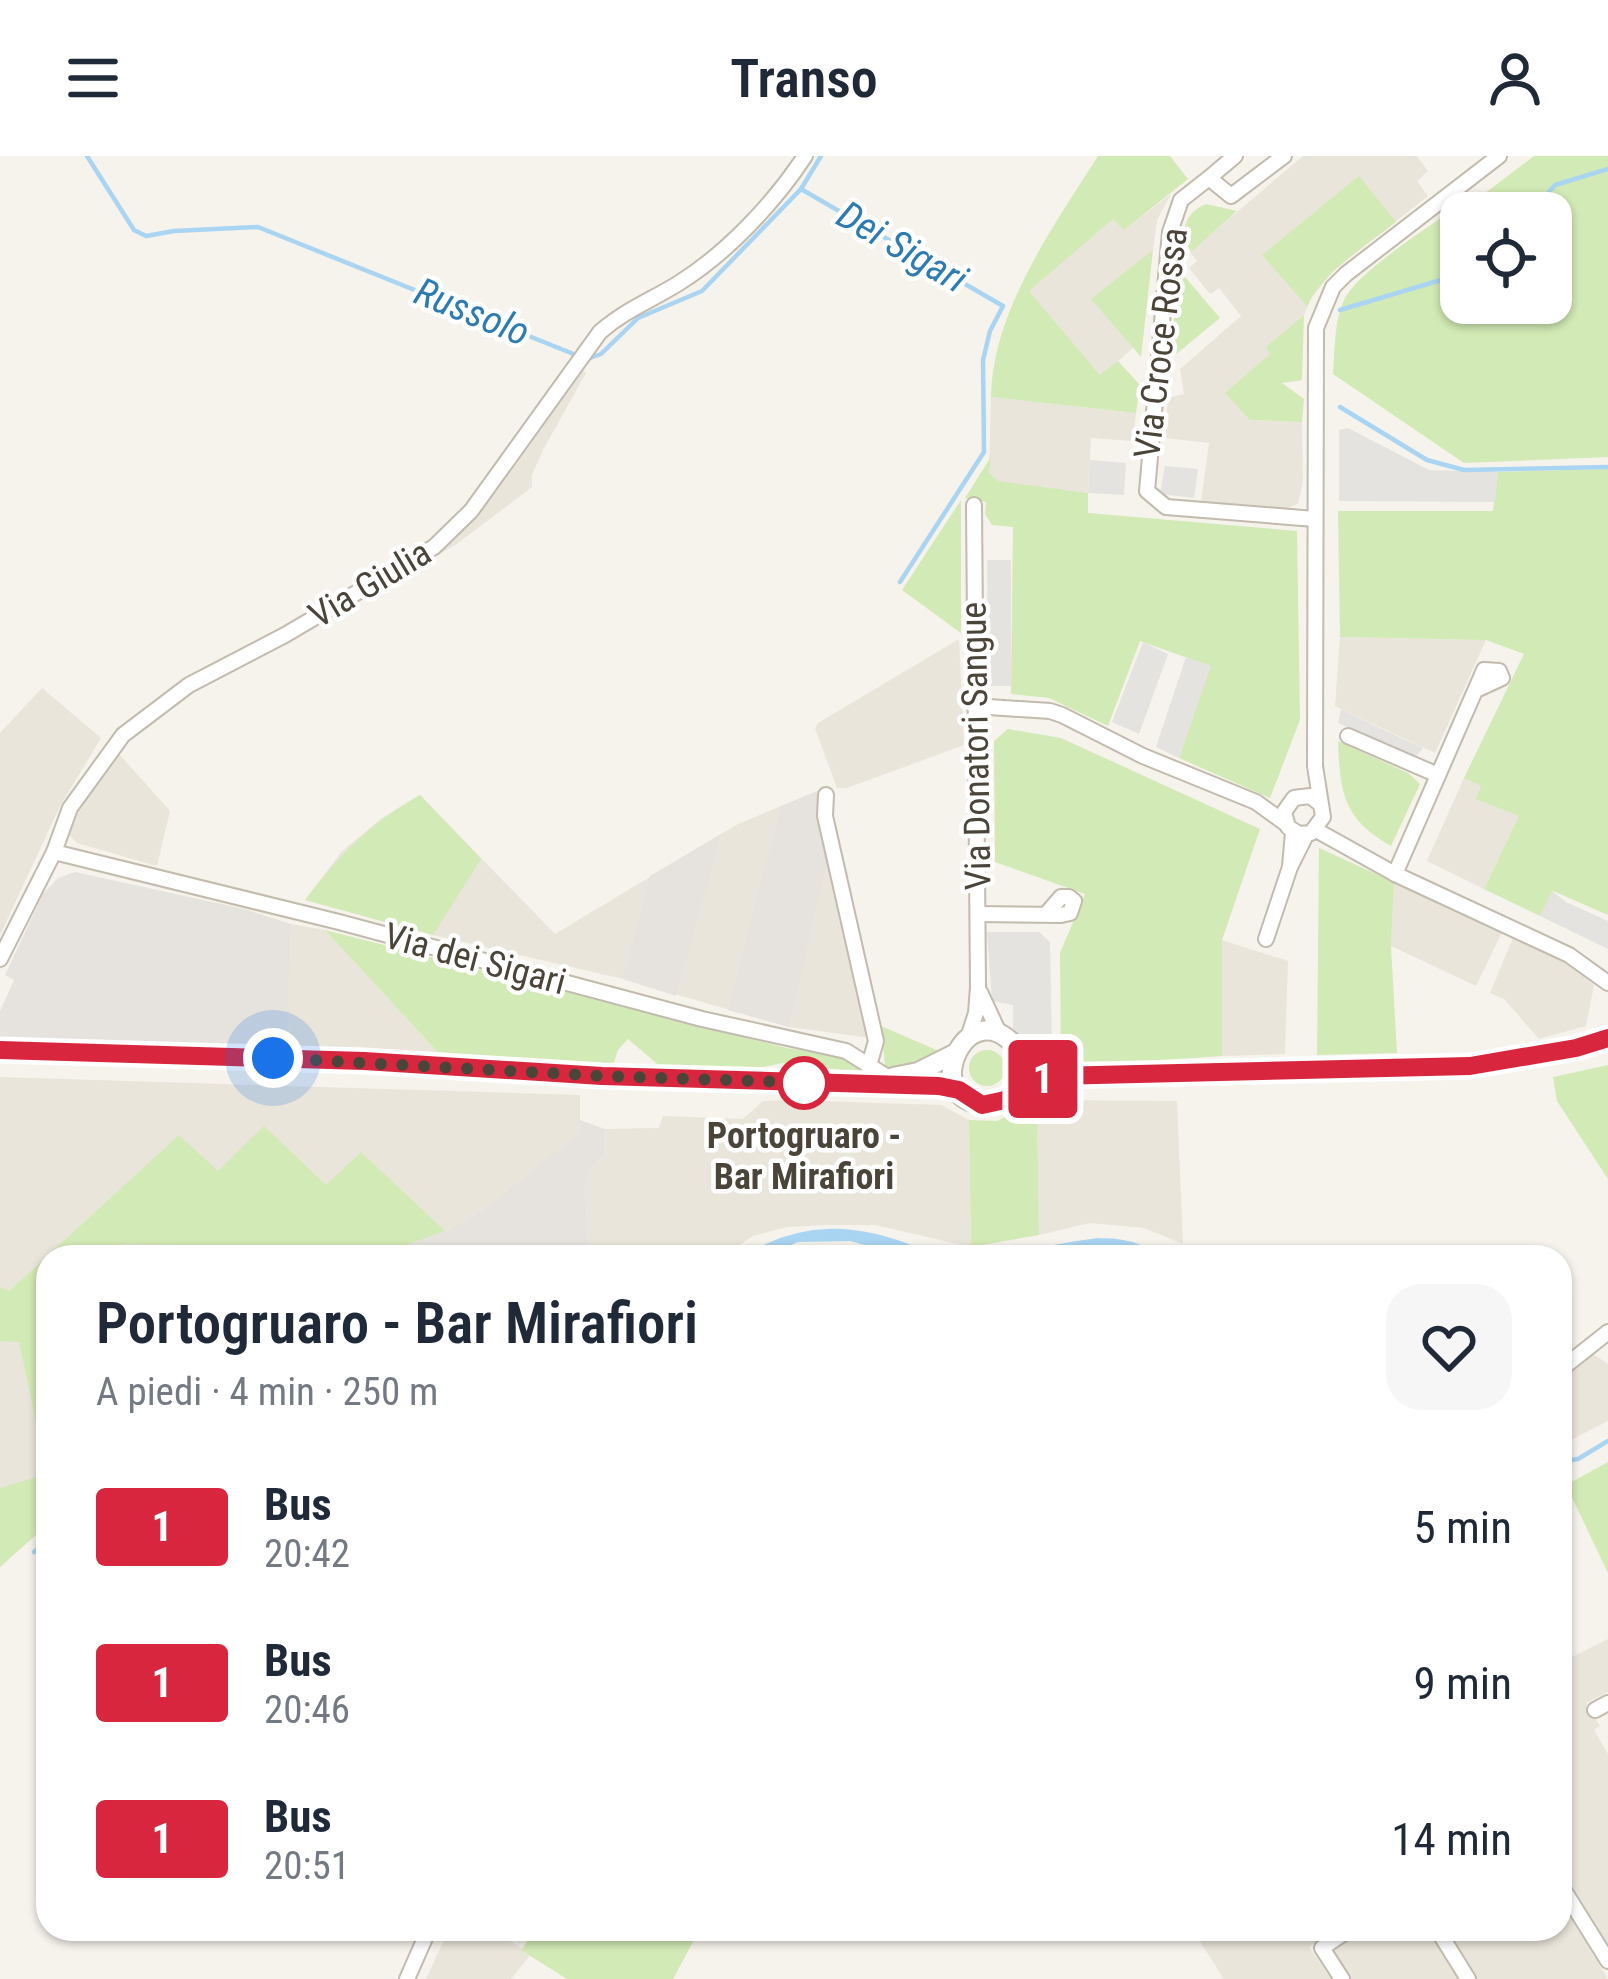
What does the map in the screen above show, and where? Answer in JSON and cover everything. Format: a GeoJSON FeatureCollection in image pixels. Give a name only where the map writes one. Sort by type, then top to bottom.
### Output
{"type":"FeatureCollection","features":[{"type":"Feature","properties":{"kind":"street","name":"Via Giulia"},"geometry":{"type":"LineString","coordinates":[[0,959],[54,852],[70,808],[123,735],[189,685],[434,547],[471,512],[587,349],[625,310],[681,282],[731,241],[805,156]]}},
{"type":"Feature","properties":{"kind":"street","name":"Via Croce Rossa"},"geometry":{"type":"LineString","coordinates":[[1235,156],[1181,200],[1170,232],[1147,491],[1166,507],[1315,519]]}},
{"type":"Feature","properties":{"kind":"street","name":"Via Croce Rossa"},"geometry":{"type":"LineString","coordinates":[[1209,178],[1232,196],[1284,156]]}},
{"type":"Feature","properties":{"kind":"street"},"geometry":{"type":"LineString","coordinates":[[1266,939],[1307,823],[1315,766],[1316,328],[1333,287],[1499,156]]}},
{"type":"Feature","properties":{"kind":"street","name":"Via Donatori Sangue"},"geometry":{"type":"LineString","coordinates":[[961,1046],[976,1013],[979,987],[974,505]]}},
{"type":"Feature","properties":{"kind":"street"},"geometry":{"type":"LineString","coordinates":[[1395,874],[1476,690]]}},
{"type":"Feature","properties":{"kind":"street"},"geometry":{"type":"LineString","coordinates":[[974,706],[1050,711],[1142,756],[1307,823]]}},
{"type":"Feature","properties":{"kind":"street"},"geometry":{"type":"LineString","coordinates":[[1348,736],[1438,775]]}},
{"type":"Feature","properties":{"kind":"street"},"geometry":{"type":"LineString","coordinates":[[1315,766],[1284,812],[1395,874],[1569,955],[1608,983]]}},
{"type":"Feature","properties":{"kind":"street"},"geometry":{"type":"LineString","coordinates":[[826,795],[825,816],[876,1041],[870,1063]]}},
{"type":"Feature","properties":{"kind":"street"},"geometry":{"type":"LineString","coordinates":[[1256,802],[1310,796],[1307,823]]}},
{"type":"Feature","properties":{"kind":"street","name":"Via dei Sigari"},"geometry":{"type":"LineString","coordinates":[[54,852],[701,1019],[846,1051],[889,1078]]}},
{"type":"Feature","properties":{"kind":"street"},"geometry":{"type":"LineString","coordinates":[[978,914],[1048,912]]}},
{"type":"Feature","properties":{"kind":"street","name":"Via Donatori Sangue"},"geometry":{"type":"LineString","coordinates":[[979,987],[1000,1035]]}},
{"type":"Feature","properties":{"kind":"street"},"geometry":{"type":"LineString","coordinates":[[853,1084],[918,1072],[984,1032],[1000,1035],[1055,1076]]}},
{"type":"Feature","properties":{"kind":"street"},"geometry":{"type":"LineString","coordinates":[[0,1050],[939,1086],[959,1090],[982,1105],[1005,1100],[1029,1081],[1055,1076],[1470,1066],[1608,1038]]}},
{"type":"Feature","properties":{"kind":"street"},"geometry":{"type":"LineString","coordinates":[[959,1090],[951,1075],[961,1046]]}},
{"type":"Feature","properties":{"kind":"street"},"geometry":{"type":"LineString","coordinates":[[1017,1089],[1023,1068],[1020,1053]]}},
{"type":"Feature","properties":{"kind":"street"},"geometry":{"type":"LineString","coordinates":[[1572,1360],[1608,1332]]}},
{"type":"Feature","properties":{"kind":"street"},"geometry":{"type":"LineString","coordinates":[[1572,1903],[1608,1961]]}},
{"type":"Feature","properties":{"kind":"street"},"geometry":{"type":"LineString","coordinates":[[407,1979],[424,1941]]}},
{"type":"Feature","properties":{"kind":"street"},"geometry":{"type":"LineString","coordinates":[[1332,1941],[1322,1948],[1342,1979]]}},
{"type":"Feature","properties":{"kind":"street"},"geometry":{"type":"LineString","coordinates":[[1444,1941],[1468,1979]]}},
{"type":"Feature","properties":{"kind":"shaded area"},"geometry":{"type":"Polygon","coordinates":[[[1303,156],[1417,156],[1428,171],[1417,181],[1428,196],[1333,271],[1304,315],[1267,347],[1271,353],[1250,420],[1302,422],[1303,481],[1298,504],[1280,511],[1201,501],[1209,443],[1165,438],[1168,398],[1184,394],[1180,369],[1241,316],[1219,288],[1210,294],[1189,268],[1197,261],[1190,252],[1303,156]]]}},
{"type":"Feature","properties":{"kind":"shaded area"},"geometry":{"type":"Polygon","coordinates":[[[1171,194],[1157,220],[1153,250],[1092,299],[1133,348],[1101,376],[1028,291],[1113,218],[1124,230],[1171,194]]]}},
{"type":"Feature","properties":{"kind":"shaded area"},"geometry":{"type":"Polygon","coordinates":[[[579,368],[586,373],[543,450],[532,487],[454,546],[405,572],[430,554],[579,368]]]}},
{"type":"Feature","properties":{"kind":"shaded area"},"geometry":{"type":"Polygon","coordinates":[[[991,397],[1136,413],[1133,441],[1091,438],[1088,493],[998,482],[989,473],[991,397]]]}},
{"type":"Feature","properties":{"kind":"shaded area"},"geometry":{"type":"Polygon","coordinates":[[[1348,428],[1429,470],[1498,472],[1495,502],[1339,501],[1339,430],[1348,428]]]}},
{"type":"Feature","properties":{"kind":"shaded area"},"geometry":{"type":"Polygon","coordinates":[[[1090,460],[1126,463],[1124,495],[1088,493],[1090,460]]]}},
{"type":"Feature","properties":{"kind":"shaded area"},"geometry":{"type":"Polygon","coordinates":[[[1165,466],[1198,469],[1194,498],[1160,494],[1165,466]]]}},
{"type":"Feature","properties":{"kind":"shaded area"},"geometry":{"type":"Polygon","coordinates":[[[987,560],[1011,560],[1011,686],[988,686],[987,560]]]}},
{"type":"Feature","properties":{"kind":"shaded area"},"geometry":{"type":"Polygon","coordinates":[[[1340,637],[1486,640],[1435,753],[1335,706],[1340,637]]]}},
{"type":"Feature","properties":{"kind":"shaded area"},"geometry":{"type":"Polygon","coordinates":[[[959,639],[964,745],[837,788],[815,728],[818,723],[959,639]]]}},
{"type":"Feature","properties":{"kind":"shaded area"},"geometry":{"type":"Polygon","coordinates":[[[1143,642],[1168,654],[1139,734],[1112,722],[1143,642]]]}},
{"type":"Feature","properties":{"kind":"shaded area"},"geometry":{"type":"Polygon","coordinates":[[[1186,657],[1211,666],[1179,758],[1156,747],[1186,657]]]}},
{"type":"Feature","properties":{"kind":"shaded area"},"geometry":{"type":"Polygon","coordinates":[[[42,688],[101,738],[60,806],[0,935],[0,733],[42,688]]]}},
{"type":"Feature","properties":{"kind":"shaded area"},"geometry":{"type":"Polygon","coordinates":[[[1341,709],[1423,748],[1415,757],[1338,723],[1341,709]]]}},
{"type":"Feature","properties":{"kind":"shaded area"},"geometry":{"type":"Polygon","coordinates":[[[119,754],[170,811],[157,866],[77,843],[67,833],[119,754]]]}},
{"type":"Feature","properties":{"kind":"shaded area"},"geometry":{"type":"Polygon","coordinates":[[[1464,778],[1482,786],[1477,799],[1519,816],[1484,889],[1427,861],[1464,778]]]}},
{"type":"Feature","properties":{"kind":"shaded area"},"geometry":{"type":"Polygon","coordinates":[[[818,791],[830,872],[870,1038],[789,1027],[623,979],[305,900],[342,851],[420,795],[555,934],[738,824],[818,791]]]}},
{"type":"Feature","properties":{"kind":"shaded area"},"geometry":{"type":"Polygon","coordinates":[[[818,791],[828,856],[789,1027],[728,1010],[781,806],[818,791]]]}},
{"type":"Feature","properties":{"kind":"shaded area"},"geometry":{"type":"Polygon","coordinates":[[[721,834],[676,996],[623,979],[650,876],[721,834]]]}},
{"type":"Feature","properties":{"kind":"shaded area"},"geometry":{"type":"Polygon","coordinates":[[[75,872],[291,924],[288,1056],[0,1045],[0,1011],[14,980],[5,975],[43,894],[58,878],[75,872]]]}},
{"type":"Feature","properties":{"kind":"shaded area"},"geometry":{"type":"Polygon","coordinates":[[[1394,882],[1502,932],[1476,986],[1391,946],[1394,882]]]}},
{"type":"Feature","properties":{"kind":"shaded area"},"geometry":{"type":"Polygon","coordinates":[[[1552,891],[1608,921],[1608,949],[1540,916],[1552,891]]]}},
{"type":"Feature","properties":{"kind":"shaded area"},"geometry":{"type":"Polygon","coordinates":[[[291,924],[325,930],[444,1059],[288,1056],[291,924]]]}},
{"type":"Feature","properties":{"kind":"shaded area"},"geometry":{"type":"Polygon","coordinates":[[[987,932],[1039,932],[1050,942],[1052,1049],[1030,1049],[1013,1032],[1013,1005],[992,1001],[987,932]]]}},
{"type":"Feature","properties":{"kind":"shaded area"},"geometry":{"type":"Polygon","coordinates":[[[1513,938],[1577,969],[1594,985],[1586,1026],[1539,1039],[1504,999],[1490,993],[1513,938]]]}},
{"type":"Feature","properties":{"kind":"shaded area"},"geometry":{"type":"Polygon","coordinates":[[[1222,940],[1288,961],[1285,1054],[1222,1056],[1222,940]]]}},
{"type":"Feature","properties":{"kind":"shaded area"},"geometry":{"type":"Polygon","coordinates":[[[0,1077],[580,1095],[580,1134],[486,1207],[450,1229],[406,1245],[296,1245],[178,1136],[59,1245],[36,1245],[36,1266],[8,1292],[36,1420],[36,1535],[0,1567],[0,1077]]]}},
{"type":"Feature","properties":{"kind":"shaded area"},"geometry":{"type":"Polygon","coordinates":[[[1037,1100],[1177,1101],[1183,1244],[1144,1228],[1090,1223],[1039,1235],[1037,1100]]]}},
{"type":"Feature","properties":{"kind":"shaded area"},"geometry":{"type":"Polygon","coordinates":[[[763,1101],[941,1105],[969,1120],[971,1245],[875,1225],[827,1225],[787,1227],[739,1245],[588,1245],[585,1187],[591,1168],[604,1156],[605,1129],[659,1128],[663,1116],[743,1119],[763,1101]]]}},
{"type":"Feature","properties":{"kind":"shaded area"},"geometry":{"type":"Polygon","coordinates":[[[580,1120],[605,1129],[604,1156],[591,1168],[585,1187],[588,1245],[406,1245],[450,1229],[486,1207],[579,1134],[580,1120]]]}},
{"type":"Feature","properties":{"kind":"shaded area"},"geometry":{"type":"Polygon","coordinates":[[[179,1135],[296,1245],[59,1245],[179,1135]]]}},
{"type":"Feature","properties":{"kind":"shaded area"},"geometry":{"type":"Polygon","coordinates":[[[1593,1354],[1608,1364],[1608,1421],[1572,1439],[1572,1371],[1593,1354]]]}},
{"type":"Feature","properties":{"kind":"shaded area"},"geometry":{"type":"Polygon","coordinates":[[[1608,1639],[1608,1692],[1586,1703],[1600,1726],[1594,1730],[1608,1754],[1608,1945],[1572,1886],[1572,1657],[1608,1639]]]}},
{"type":"Feature","properties":{"kind":"shaded area"},"geometry":{"type":"Polygon","coordinates":[[[1572,1920],[1608,1979],[1476,1979],[1452,1941],[1572,1941],[1572,1920]]]}},
{"type":"Feature","properties":{"kind":"shaded area"},"geometry":{"type":"Polygon","coordinates":[[[443,1941],[510,1941],[531,1954],[511,1979],[426,1979],[443,1941]]]}},
{"type":"Feature","properties":{"kind":"shaded area"},"geometry":{"type":"Polygon","coordinates":[[[1200,1941],[1318,1941],[1309,1947],[1331,1979],[1224,1979],[1200,1941]]]}},
{"type":"Feature","properties":{"kind":"shaded area"},"geometry":{"type":"Polygon","coordinates":[[[1343,1941],[1437,1941],[1461,1979],[1346,1979],[1331,1949],[1343,1941]]]}},
{"type":"Feature","properties":{"kind":"green space"},"geometry":{"type":"Polygon","coordinates":[[[1098,156],[1170,156],[1188,179],[1124,230],[1113,219],[1029,291],[1100,375],[1118,361],[1140,385],[1136,413],[991,397],[994,365],[1013,302],[1098,156]]]}},
{"type":"Feature","properties":{"kind":"green space"},"geometry":{"type":"Polygon","coordinates":[[[1534,156],[1608,156],[1608,457],[1464,463],[1333,374],[1344,300],[1379,263],[1440,219],[1440,324],[1572,324],[1572,192],[1486,192],[1534,156]]]}},
{"type":"Feature","properties":{"kind":"green space"},"geometry":{"type":"Polygon","coordinates":[[[1359,176],[1396,222],[1335,270],[1307,306],[1262,255],[1359,176]]]}},
{"type":"Feature","properties":{"kind":"green space"},"geometry":{"type":"Polygon","coordinates":[[[1206,204],[1237,211],[1191,252],[1185,237],[1190,215],[1206,204]]]}},
{"type":"Feature","properties":{"kind":"green space"},"geometry":{"type":"Polygon","coordinates":[[[1153,250],[1141,357],[1091,299],[1153,250]]]}},
{"type":"Feature","properties":{"kind":"green space"},"geometry":{"type":"Polygon","coordinates":[[[1179,270],[1220,318],[1170,359],[1179,270]]]}},
{"type":"Feature","properties":{"kind":"green space"},"geometry":{"type":"Polygon","coordinates":[[[1304,315],[1302,380],[1282,383],[1304,399],[1302,422],[1250,420],[1225,393],[1270,354],[1266,347],[1304,315]]]}},
{"type":"Feature","properties":{"kind":"green space"},"geometry":{"type":"Polygon","coordinates":[[[991,457],[989,473],[998,481],[1088,493],[1088,513],[1297,531],[1300,720],[1270,798],[1179,758],[1210,666],[1140,641],[1108,726],[1049,698],[1011,694],[1013,527],[992,525],[985,514],[986,502],[965,498],[991,457]]]}},
{"type":"Feature","properties":{"kind":"green space"},"geometry":{"type":"Polygon","coordinates":[[[1608,469],[1608,915],[1553,891],[1540,916],[1484,889],[1519,816],[1476,799],[1481,786],[1464,778],[1524,654],[1486,640],[1340,637],[1338,511],[1493,511],[1498,472],[1608,469]]]}},
{"type":"Feature","properties":{"kind":"green space"},"geometry":{"type":"Polygon","coordinates":[[[961,500],[961,633],[902,590],[961,500]]]}},
{"type":"Feature","properties":{"kind":"green space"},"geometry":{"type":"Polygon","coordinates":[[[1008,729],[1061,738],[1260,829],[1222,940],[1222,1056],[1087,1065],[1061,1058],[1060,953],[1085,894],[995,862],[994,741],[1008,729]]]}},
{"type":"Feature","properties":{"kind":"green space"},"geometry":{"type":"Polygon","coordinates":[[[1338,741],[1408,773],[1420,784],[1391,846],[1363,826],[1347,803],[1338,741]]]}},
{"type":"Feature","properties":{"kind":"green space"},"geometry":{"type":"Polygon","coordinates":[[[420,795],[481,859],[433,935],[305,900],[356,841],[420,795]]]}},
{"type":"Feature","properties":{"kind":"green space"},"geometry":{"type":"Polygon","coordinates":[[[1319,848],[1394,882],[1391,946],[1397,1053],[1317,1055],[1319,848]]]}},
{"type":"Feature","properties":{"kind":"green space"},"geometry":{"type":"Polygon","coordinates":[[[325,930],[787,1048],[846,1058],[872,1074],[783,1063],[753,1069],[662,1068],[628,1039],[613,1065],[444,1059],[325,930]]]}},
{"type":"Feature","properties":{"kind":"green space"},"geometry":{"type":"Polygon","coordinates":[[[881,1026],[939,1051],[914,1066],[885,1066],[881,1026]]]}},
{"type":"Feature","properties":{"kind":"green space"},"geometry":{"type":"Polygon","coordinates":[[[987,1050],[1000,1055],[1005,1068],[1000,1081],[987,1086],[974,1081],[969,1068],[974,1055],[987,1050]]]}},
{"type":"Feature","properties":{"kind":"green space"},"geometry":{"type":"Polygon","coordinates":[[[1608,1065],[1608,1179],[1557,1101],[1553,1077],[1608,1065]]]}},
{"type":"Feature","properties":{"kind":"green space"},"geometry":{"type":"Polygon","coordinates":[[[1037,1100],[1039,1235],[971,1245],[969,1120],[997,1121],[1037,1100]]]}},
{"type":"Feature","properties":{"kind":"green space"},"geometry":{"type":"Polygon","coordinates":[[[264,1126],[326,1185],[361,1152],[445,1231],[406,1245],[59,1245],[179,1135],[218,1171],[264,1126]]]}},
{"type":"Feature","properties":{"kind":"green space"},"geometry":{"type":"Polygon","coordinates":[[[36,1266],[36,1422],[19,1342],[0,1341],[0,1287],[9,1291],[36,1266]]]}},
{"type":"Feature","properties":{"kind":"green space"},"geometry":{"type":"Polygon","coordinates":[[[1608,1462],[1608,1573],[1572,1498],[1572,1482],[1608,1462]]]}},
{"type":"Feature","properties":{"kind":"green space"},"geometry":{"type":"Polygon","coordinates":[[[36,1477],[36,1535],[0,1567],[0,1488],[36,1477]]]}},
{"type":"Feature","properties":{"kind":"green space"},"geometry":{"type":"Polygon","coordinates":[[[527,1941],[694,1941],[673,1979],[567,1979],[521,1950],[527,1941]]]}},
{"type":"Feature","properties":{"kind":"water"},"geometry":{"type":"Polygon","coordinates":[[[850,1231],[907,1245],[850,1241],[771,1245],[850,1231]]]}},
{"type":"Feature","properties":{"kind":"water"},"geometry":{"type":"Polygon","coordinates":[[[1097,1238],[1139,1245],[1065,1245],[1097,1238]]]}},
{"type":"Feature","properties":{"kind":"waterway","name":"Russolo"},"geometry":{"type":"LineString","coordinates":[[87,156],[134,230],[146,236],[258,227],[576,355]]}},
{"type":"Feature","properties":{"kind":"waterway","name":"Russolo"},"geometry":{"type":"LineString","coordinates":[[587,359],[601,354],[638,318],[702,291],[801,189],[821,156]]}},
{"type":"Feature","properties":{"kind":"waterway"},"geometry":{"type":"LineString","coordinates":[[1549,192],[1555,185],[1608,169]]}},
{"type":"Feature","properties":{"kind":"waterway"},"geometry":{"type":"LineString","coordinates":[[801,189],[1003,306],[983,360],[984,452],[900,582]]}},
{"type":"Feature","properties":{"kind":"waterway"},"geometry":{"type":"LineString","coordinates":[[1340,310],[1440,280]]}},
{"type":"Feature","properties":{"kind":"waterway","name":"Dei Sigari"},"geometry":{"type":"LineString","coordinates":[[1340,407],[1427,460],[1464,470],[1608,467]]}},
{"type":"Feature","properties":{"kind":"waterway"},"geometry":{"type":"LineString","coordinates":[[770,1245],[831,1231],[904,1245]]}},
{"type":"Feature","properties":{"kind":"waterway"},"geometry":{"type":"LineString","coordinates":[[1068,1245],[1107,1240],[1134,1245]]}},
{"type":"Feature","properties":{"kind":"waterway"},"geometry":{"type":"LineString","coordinates":[[1572,1460],[1608,1441]]}},
{"type":"Feature","properties":{"kind":"bus line","name":"1"},"geometry":{"type":"LineString","coordinates":[[0,1050],[939,1086],[959,1090],[982,1105],[1005,1100],[1029,1081],[1055,1076],[1470,1066],[1608,1038]]}},
{"type":"Feature","properties":{"kind":"place","name":"Portogruaro - Bar Mirafiori"},"geometry":{"type":"Point","coordinates":[804,1083]}},
{"type":"Feature","properties":{"kind":"route"},"geometry":{"type":"LineString","coordinates":[[273,1058],[814,1083],[804,1083]]}}]}
